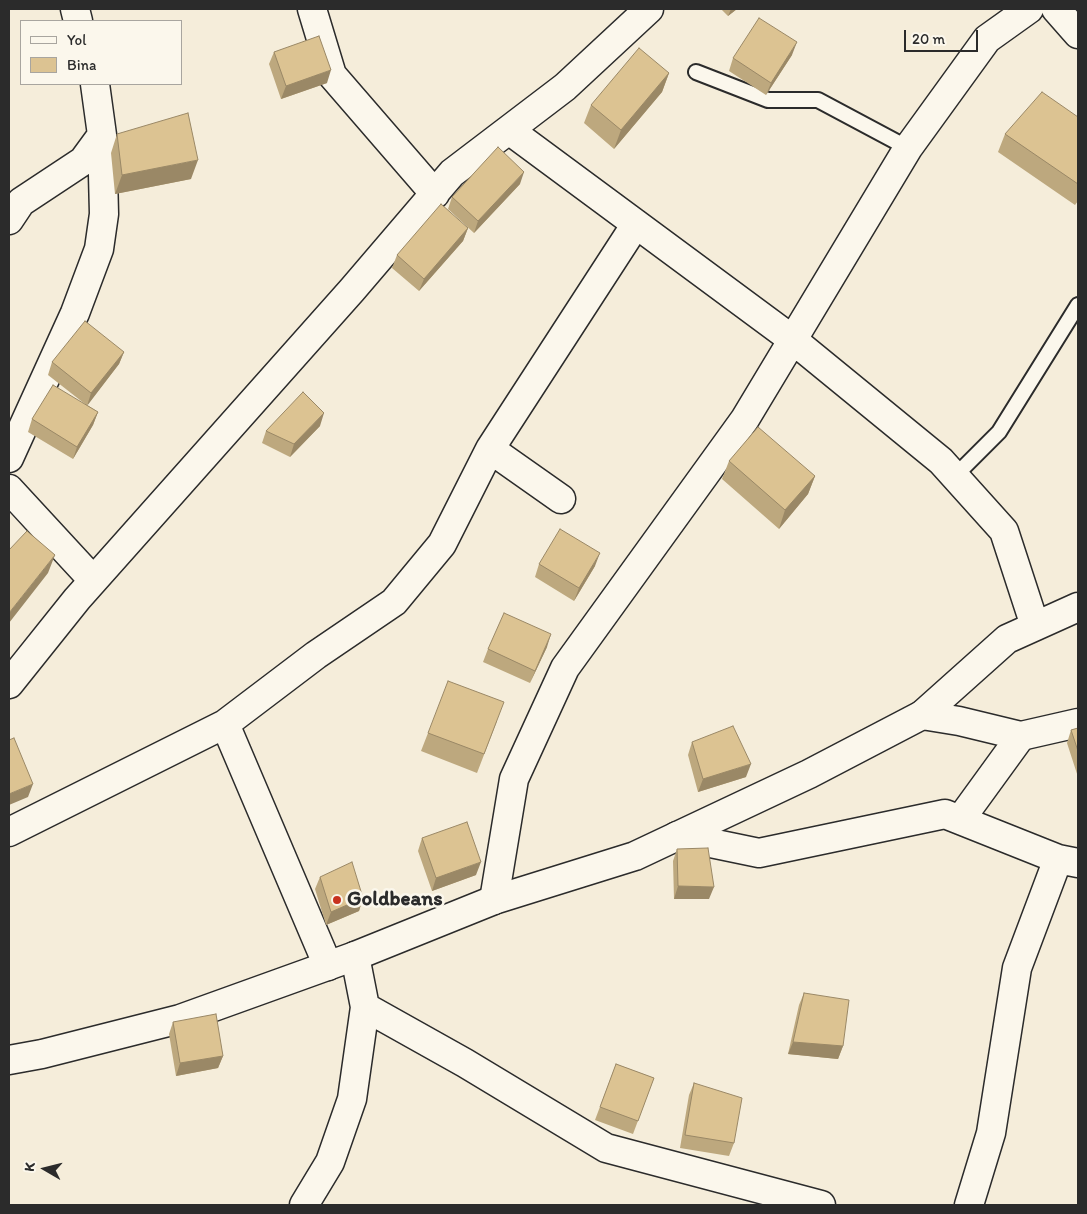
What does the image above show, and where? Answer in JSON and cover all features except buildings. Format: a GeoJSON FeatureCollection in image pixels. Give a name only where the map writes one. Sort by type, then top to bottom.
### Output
{"type":"FeatureCollection","features":[{"type":"Feature","properties":{"kind":"street"},"geometry":{"type":"LineString","coordinates":[[312,9],[332,75],[435,194]]}},
{"type":"Feature","properties":{"kind":"street"},"geometry":{"type":"LineString","coordinates":[[9,684],[93,580],[313,334],[452,173],[565,87],[650,9]]}},
{"type":"Feature","properties":{"kind":"street"},"geometry":{"type":"LineString","coordinates":[[1056,9],[1078,34]]}},
{"type":"Feature","properties":{"kind":"street"},"geometry":{"type":"LineString","coordinates":[[494,900],[514,779],[565,668],[745,420],[908,148],[987,40],[1023,10]]}},
{"type":"Feature","properties":{"kind":"street"},"geometry":{"type":"LineString","coordinates":[[9,458],[75,313],[99,249],[104,214],[102,135],[95,85]]}},
{"type":"Feature","properties":{"kind":"street"},"geometry":{"type":"LineString","coordinates":[[509,130],[793,340],[941,461],[1004,532],[1035,626]]}},
{"type":"Feature","properties":{"kind":"street"},"geometry":{"type":"LineString","coordinates":[[9,220],[21,202],[83,161],[102,135]]}},
{"type":"Feature","properties":{"kind":"street"},"geometry":{"type":"LineString","coordinates":[[9,832],[225,724],[316,655],[394,602],[442,544],[490,449],[636,224]]}},
{"type":"Feature","properties":{"kind":"street"},"geometry":{"type":"LineString","coordinates":[[490,449],[561,499]]}},
{"type":"Feature","properties":{"kind":"street"},"geometry":{"type":"LineString","coordinates":[[9,489],[93,580]]}},
{"type":"Feature","properties":{"kind":"street"},"geometry":{"type":"LineString","coordinates":[[9,1060],[42,1054],[180,1019],[355,956],[494,900],[635,856],[809,774],[922,715],[1007,639],[1078,607]]}},
{"type":"Feature","properties":{"kind":"street"},"geometry":{"type":"LineString","coordinates":[[922,715],[959,721],[1021,736],[1078,723]]}},
{"type":"Feature","properties":{"kind":"street"},"geometry":{"type":"LineString","coordinates":[[225,724],[328,966]]}},
{"type":"Feature","properties":{"kind":"street"},"geometry":{"type":"LineString","coordinates":[[960,820],[1021,736]]}},
{"type":"Feature","properties":{"kind":"street"},"geometry":{"type":"LineString","coordinates":[[677,836],[759,853],[945,814],[1068,861],[1017,968],[991,1133],[969,1205]]}},
{"type":"Feature","properties":{"kind":"street"},"geometry":{"type":"LineString","coordinates":[[304,1205],[330,1162],[352,1100],[365,1007],[355,956]]}},
{"type":"Feature","properties":{"kind":"street"},"geometry":{"type":"LineString","coordinates":[[365,1007],[465,1063],[606,1148],[821,1205]]}},
{"type":"Feature","properties":{"kind":"lane"},"geometry":{"type":"LineString","coordinates":[[696,72],[768,100],[818,100],[908,148]]}},
{"type":"Feature","properties":{"kind":"lane"},"geometry":{"type":"LineString","coordinates":[[955,476],[999,432],[1078,305]]}},
{"type":"Feature","properties":{"kind":"place","name":"Goldbeans"},"geometry":{"type":"Point","coordinates":[337,900]}}]}
